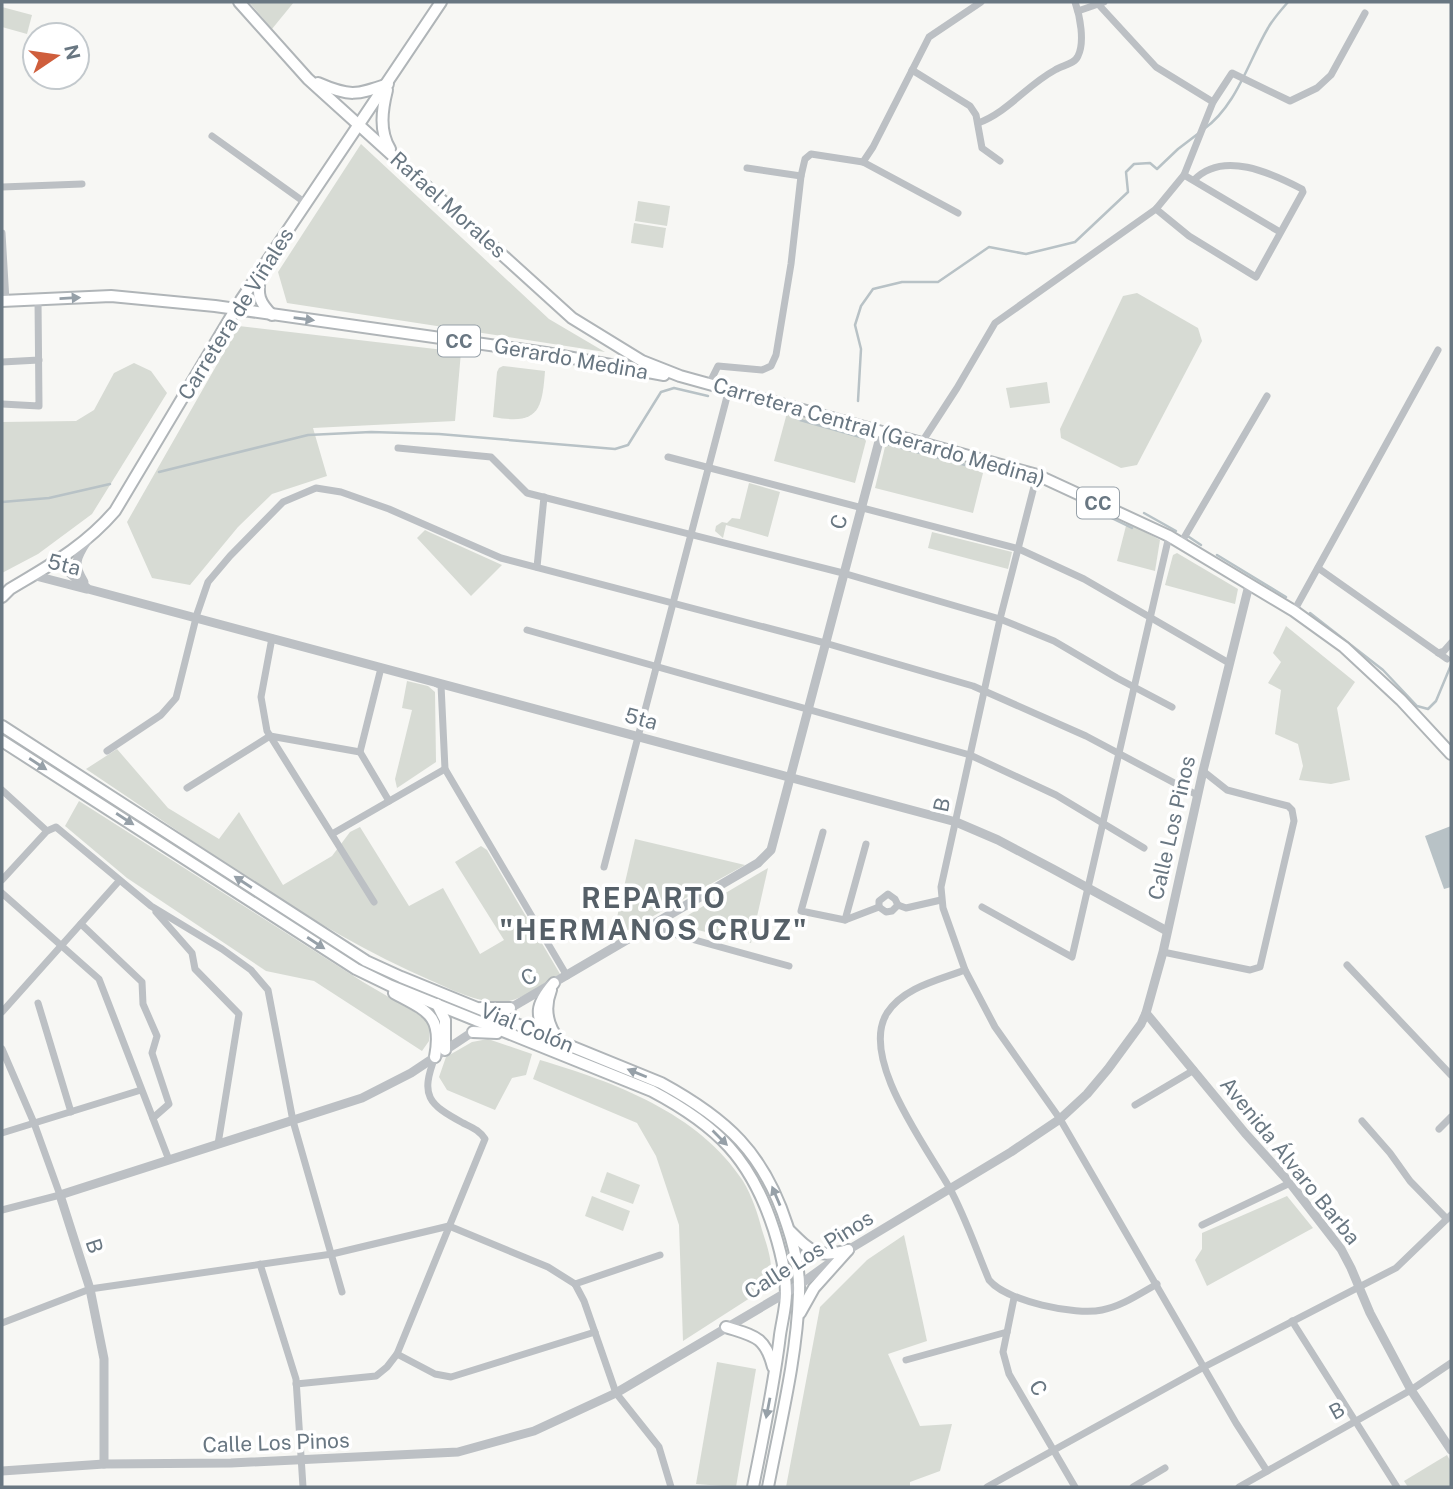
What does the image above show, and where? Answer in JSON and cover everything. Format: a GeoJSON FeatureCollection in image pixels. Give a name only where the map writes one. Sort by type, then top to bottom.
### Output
{"type":"FeatureCollection","features":[{"type":"Feature","properties":{"kind":"main road","name":"Rafael Morales"},"geometry":{"type":"LineString","coordinates":[[239,2],[309,79],[572,318],[642,361],[681,376]]}},
{"type":"Feature","properties":{"kind":"main road","name":"Carretera de Viñales"},"geometry":{"type":"LineString","coordinates":[[2,597],[88,539],[115,511],[237,309],[441,2]]}},
{"type":"Feature","properties":{"kind":"main road"},"geometry":{"type":"LineString","coordinates":[[309,79],[338,92],[359,94],[388,84]]}},
{"type":"Feature","properties":{"kind":"main road"},"geometry":{"type":"LineString","coordinates":[[388,84],[382,113],[383,126],[385,140],[396,158]]}},
{"type":"Feature","properties":{"kind":"main road"},"geometry":{"type":"LineString","coordinates":[[262,271],[258,290],[260,304],[272,315]]}},
{"type":"Feature","properties":{"kind":"main road","name":"Gerardo Medina"},"geometry":{"type":"LineString","coordinates":[[4,301],[111,296],[237,309],[546,353],[681,376]]}},
{"type":"Feature","properties":{"kind":"main road","name":"Carretera Central (Gerardo Medina)"},"geometry":{"type":"LineString","coordinates":[[681,376],[1037,475],[1169,536],[1294,611],[1344,647],[1401,700],[1451,754]]}},
{"type":"Feature","properties":{"kind":"main road","name":"Vial Colón"},"geometry":{"type":"LineString","coordinates":[[2,724],[366,961],[661,1083],[698,1103],[728,1127],[757,1159],[777,1194],[788,1229],[799,1285],[797,1318],[768,1487]]}},
{"type":"Feature","properties":{"kind":"main road","name":"Vial Colón"},"geometry":{"type":"LineString","coordinates":[[2,741],[356,969],[652,1091],[691,1114],[716,1133],[744,1164],[763,1197],[778,1244],[786,1292],[774,1373],[752,1485]]}},
{"type":"Feature","properties":{"kind":"main road"},"geometry":{"type":"LineString","coordinates":[[356,969],[425,1011],[438,1029],[440,1054]]}},
{"type":"Feature","properties":{"kind":"main road"},"geometry":{"type":"LineString","coordinates":[[550,1049],[538,1009],[541,998],[554,983]]}},
{"type":"Feature","properties":{"kind":"main road"},"geometry":{"type":"LineString","coordinates":[[554,983],[548,1004],[548,1020],[561,1042]]}},
{"type":"Feature","properties":{"kind":"main road"},"geometry":{"type":"LineString","coordinates":[[429,989],[445,1020],[440,1054]]}},
{"type":"Feature","properties":{"kind":"main road"},"geometry":{"type":"LineString","coordinates":[[472,1007],[510,1008]]}},
{"type":"Feature","properties":{"kind":"main road"},"geometry":{"type":"LineString","coordinates":[[472,1032],[491,1031],[524,1039]]}},
{"type":"Feature","properties":{"kind":"main road"},"geometry":{"type":"LineString","coordinates":[[788,1229],[817,1254],[832,1255],[848,1250]]}},
{"type":"Feature","properties":{"kind":"main road"},"geometry":{"type":"LineString","coordinates":[[797,1318],[814,1288],[848,1250]]}},
{"type":"Feature","properties":{"kind":"main road"},"geometry":{"type":"LineString","coordinates":[[726,1327],[750,1335],[764,1344],[774,1373]]}},
{"type":"Feature","properties":{"kind":"street"},"geometry":{"type":"LineString","coordinates":[[863,162],[929,37],[981,2]]}},
{"type":"Feature","properties":{"kind":"street"},"geometry":{"type":"LineString","coordinates":[[978,123],[994,117],[1024,90],[1055,69],[1074,61],[1079,53],[1078,11],[1075,2]]}},
{"type":"Feature","properties":{"kind":"street"},"geometry":{"type":"LineString","coordinates":[[1078,11],[1102,3],[1156,67],[1213,102]]}},
{"type":"Feature","properties":{"kind":"street"},"geometry":{"type":"LineString","coordinates":[[922,442],[995,323],[1156,209],[1184,175],[1213,102],[1232,73],[1290,101],[1317,88],[1331,75],[1365,13]]}},
{"type":"Feature","properties":{"kind":"street"},"geometry":{"type":"LineString","coordinates":[[912,70],[970,106],[976,115],[982,148],[1000,162]]}},
{"type":"Feature","properties":{"kind":"street"},"geometry":{"type":"LineString","coordinates":[[212,135],[307,204]]}},
{"type":"Feature","properties":{"kind":"street"},"geometry":{"type":"LineString","coordinates":[[709,384],[718,366],[762,370],[771,366],[776,355],[791,264],[801,176],[805,159],[811,154],[863,162],[958,213]]}},
{"type":"Feature","properties":{"kind":"street"},"geometry":{"type":"LineString","coordinates":[[1156,209],[1189,236],[1256,277],[1303,192],[1302,189],[1272,173],[1226,165],[1207,171],[1194,180]]}},
{"type":"Feature","properties":{"kind":"street"},"geometry":{"type":"LineString","coordinates":[[747,168],[801,176]]}},
{"type":"Feature","properties":{"kind":"street"},"geometry":{"type":"LineString","coordinates":[[1184,175],[1280,232]]}},
{"type":"Feature","properties":{"kind":"street"},"geometry":{"type":"LineString","coordinates":[[2,187],[82,184]]}},
{"type":"Feature","properties":{"kind":"street"},"geometry":{"type":"LineString","coordinates":[[2,233],[4,301]]}},
{"type":"Feature","properties":{"kind":"street"},"geometry":{"type":"LineString","coordinates":[[2,404],[39,406],[38,300]]}},
{"type":"Feature","properties":{"kind":"street"},"geometry":{"type":"LineString","coordinates":[[1294,611],[1438,350]]}},
{"type":"Feature","properties":{"kind":"street"},"geometry":{"type":"LineString","coordinates":[[2,362],[39,360]]}},
{"type":"Feature","properties":{"kind":"street"},"geometry":{"type":"LineString","coordinates":[[604,867],[729,389]]}},
{"type":"Feature","properties":{"kind":"street"},"geometry":{"type":"LineString","coordinates":[[1181,543],[1267,396]]}},
{"type":"Feature","properties":{"kind":"street","name":"C"},"geometry":{"type":"LineString","coordinates":[[2,1210],[60,1195],[362,1098],[411,1073],[510,1008],[758,863],[771,850],[882,430]]}},
{"type":"Feature","properties":{"kind":"street"},"geometry":{"type":"LineString","coordinates":[[398,448],[491,457],[527,493],[844,573],[1000,618],[1054,641],[1172,707]]}},
{"type":"Feature","properties":{"kind":"street"},"geometry":{"type":"LineString","coordinates":[[668,457],[1019,549],[1084,579],[1229,663]]}},
{"type":"Feature","properties":{"kind":"street","name":"B"},"geometry":{"type":"LineString","coordinates":[[1037,475],[1000,618],[941,887],[941,900],[965,970],[995,1027],[1060,1119],[1266,1471]]}},
{"type":"Feature","properties":{"kind":"street"},"geometry":{"type":"LineString","coordinates":[[107,751],[161,715],[176,698],[208,582],[230,555],[283,502],[316,488],[341,492],[384,507],[501,558],[825,643],[985,690],[1086,736],[1197,795]]}},
{"type":"Feature","properties":{"kind":"street"},"geometry":{"type":"LineString","coordinates":[[537,568],[544,497]]}},
{"type":"Feature","properties":{"kind":"street"},"geometry":{"type":"LineString","coordinates":[[982,907],[1072,957],[1169,536]]}},
{"type":"Feature","properties":{"kind":"street"},"geometry":{"type":"LineString","coordinates":[[88,539],[77,555],[77,570],[88,589]]}},
{"type":"Feature","properties":{"kind":"street","name":"5ta"},"geometry":{"type":"LineString","coordinates":[[56,561],[88,589]]}},
{"type":"Feature","properties":{"kind":"street"},"geometry":{"type":"LineString","coordinates":[[1318,568],[1447,659]]}},
{"type":"Feature","properties":{"kind":"street","name":"5ta"},"geometry":{"type":"LineString","coordinates":[[32,575],[956,822],[1009,846],[1167,931]]}},
{"type":"Feature","properties":{"kind":"street","name":"Calle Los Pinos"},"geometry":{"type":"LineString","coordinates":[[2,1471],[104,1464],[231,1464],[458,1452],[534,1431],[615,1392],[799,1285],[848,1250],[1060,1119],[1087,1094],[1108,1069],[1146,1013],[1163,952],[1197,795],[1249,585]]}},
{"type":"Feature","properties":{"kind":"street"},"geometry":{"type":"LineString","coordinates":[[527,630],[970,755],[1056,795],[1144,848]]}},
{"type":"Feature","properties":{"kind":"street"},"geometry":{"type":"LineString","coordinates":[[272,638],[261,697],[267,731],[374,902]]}},
{"type":"Feature","properties":{"kind":"street"},"geometry":{"type":"LineString","coordinates":[[1438,653],[1451,643]]}},
{"type":"Feature","properties":{"kind":"street"},"geometry":{"type":"LineString","coordinates":[[381,668],[360,752],[389,801]]}},
{"type":"Feature","properties":{"kind":"street"},"geometry":{"type":"LineString","coordinates":[[433,682],[441,685],[445,769],[567,976]]}},
{"type":"Feature","properties":{"kind":"street"},"geometry":{"type":"LineString","coordinates":[[187,788],[270,736],[360,752]]}},
{"type":"Feature","properties":{"kind":"street"},"geometry":{"type":"LineString","coordinates":[[332,834],[445,769]]}},
{"type":"Feature","properties":{"kind":"street"},"geometry":{"type":"LineString","coordinates":[[1163,952],[1250,970],[1260,967],[1294,821],[1289,806],[1227,790],[1203,771]]}},
{"type":"Feature","properties":{"kind":"street"},"geometry":{"type":"LineString","coordinates":[[2,790],[47,831]]}},
{"type":"Feature","properties":{"kind":"street"},"geometry":{"type":"LineString","coordinates":[[2,880],[47,831],[56,827],[151,906],[242,963],[268,990],[293,1121],[342,1292]]}},
{"type":"Feature","properties":{"kind":"street"},"geometry":{"type":"LineString","coordinates":[[822,832],[802,911],[845,920],[879,907]]}},
{"type":"Feature","properties":{"kind":"street"},"geometry":{"type":"LineString","coordinates":[[845,920],[866,844]]}},
{"type":"Feature","properties":{"kind":"street"},"geometry":{"type":"LineString","coordinates":[[2,1013],[119,881]]}},
{"type":"Feature","properties":{"kind":"street"},"geometry":{"type":"LineString","coordinates":[[2,893],[99,979],[169,1160]]}},
{"type":"Feature","properties":{"kind":"street"},"geometry":{"type":"LineString","coordinates":[[879,907],[879,901],[888,894],[898,905],[906,908],[941,900]]}},
{"type":"Feature","properties":{"kind":"street"},"geometry":{"type":"LineString","coordinates":[[879,907],[886,912],[892,911],[898,905]]}},
{"type":"Feature","properties":{"kind":"street"},"geometry":{"type":"LineString","coordinates":[[151,906],[192,953],[195,969],[239,1014],[218,1144]]}},
{"type":"Feature","properties":{"kind":"street"},"geometry":{"type":"LineString","coordinates":[[81,924],[142,982],[144,1004],[157,1036],[152,1053],[169,1104],[152,1118]]}},
{"type":"Feature","properties":{"kind":"street"},"geometry":{"type":"LineString","coordinates":[[648,928],[789,966]]}},
{"type":"Feature","properties":{"kind":"street"},"geometry":{"type":"LineString","coordinates":[[1347,965],[1451,1075]]}},
{"type":"Feature","properties":{"kind":"street"},"geometry":{"type":"LineString","coordinates":[[965,970],[908,992],[895,1002],[885,1016],[880,1046],[884,1070],[922,1143],[950,1188],[989,1280],[997,1289],[1014,1298],[1072,1310],[1098,1311],[1122,1304],[1157,1284]]}},
{"type":"Feature","properties":{"kind":"street"},"geometry":{"type":"LineString","coordinates":[[38,1003],[71,1112]]}},
{"type":"Feature","properties":{"kind":"street","name":"Avenida Álvaro Barba"},"geometry":{"type":"LineString","coordinates":[[1146,1013],[1290,1183],[1341,1249],[1411,1390],[1451,1450]]}},
{"type":"Feature","properties":{"kind":"street","name":"B"},"geometry":{"type":"LineString","coordinates":[[2,1049],[34,1123],[90,1289],[104,1359],[104,1464]]}},
{"type":"Feature","properties":{"kind":"street"},"geometry":{"type":"LineString","coordinates":[[296,1384],[376,1376],[397,1354],[485,1139],[480,1131],[438,1108],[428,1093],[426,1079],[440,1054]]}},
{"type":"Feature","properties":{"kind":"street"},"geometry":{"type":"LineString","coordinates":[[1135,1105],[1194,1070]]}},
{"type":"Feature","properties":{"kind":"street"},"geometry":{"type":"LineString","coordinates":[[2,1133],[141,1090]]}},
{"type":"Feature","properties":{"kind":"street"},"geometry":{"type":"LineString","coordinates":[[1439,1129],[1451,1117]]}},
{"type":"Feature","properties":{"kind":"street"},"geometry":{"type":"LineString","coordinates":[[987,1487],[1204,1367],[1396,1268],[1449,1217],[1410,1181],[1362,1121]]}},
{"type":"Feature","properties":{"kind":"street"},"geometry":{"type":"LineString","coordinates":[[1202,1225],[1290,1183]]}},
{"type":"Feature","properties":{"kind":"street"},"geometry":{"type":"LineString","coordinates":[[2,1324],[90,1289],[332,1254],[449,1226],[548,1266],[575,1284],[584,1301],[615,1392],[659,1447],[671,1487]]}},
{"type":"Feature","properties":{"kind":"street"},"geometry":{"type":"LineString","coordinates":[[575,1284],[660,1255]]}},
{"type":"Feature","properties":{"kind":"street"},"geometry":{"type":"LineString","coordinates":[[261,1264],[296,1384],[303,1487]]}},
{"type":"Feature","properties":{"kind":"street","name":"C"},"geometry":{"type":"LineString","coordinates":[[1014,1298],[1003,1352],[1009,1374],[1074,1487]]}},
{"type":"Feature","properties":{"kind":"street"},"geometry":{"type":"LineString","coordinates":[[1292,1321],[1397,1487]]}},
{"type":"Feature","properties":{"kind":"street"},"geometry":{"type":"LineString","coordinates":[[397,1354],[435,1374],[451,1377],[595,1332]]}},
{"type":"Feature","properties":{"kind":"street"},"geometry":{"type":"LineString","coordinates":[[906,1360],[1007,1332]]}},
{"type":"Feature","properties":{"kind":"street","name":"B"},"geometry":{"type":"LineString","coordinates":[[1239,1487],[1411,1390],[1451,1363]]}},
{"type":"Feature","properties":{"kind":"street"},"geometry":{"type":"LineString","coordinates":[[1133,1487],[1166,1468]]}},
{"type":"Feature","properties":{"kind":"shaded area"},"geometry":{"type":"Polygon","coordinates":[[[249,2],[294,2],[272,29],[249,2]]]}},
{"type":"Feature","properties":{"kind":"shaded area"},"geometry":{"type":"Polygon","coordinates":[[[2,7],[32,15],[30,21],[21,21],[21,32],[2,27],[2,7]]]}},
{"type":"Feature","properties":{"kind":"shaded area"},"geometry":{"type":"Polygon","coordinates":[[[361,144],[549,319],[605,352],[287,303],[278,272],[361,144]]]}},
{"type":"Feature","properties":{"kind":"shaded area"},"geometry":{"type":"Polygon","coordinates":[[[638,201],[670,206],[667,226],[635,221],[638,201]]]}},
{"type":"Feature","properties":{"kind":"shaded area"},"geometry":{"type":"Polygon","coordinates":[[[634,223],[666,228],[663,248],[631,243],[634,223]]]}},
{"type":"Feature","properties":{"kind":"shaded area"},"geometry":{"type":"Polygon","coordinates":[[[1137,293],[1198,328],[1202,341],[1137,465],[1121,468],[1061,438],[1060,429],[1123,296],[1137,293]]]}},
{"type":"Feature","properties":{"kind":"shaded area"},"geometry":{"type":"Polygon","coordinates":[[[239,326],[461,352],[455,421],[313,428],[327,476],[272,494],[238,527],[190,585],[152,578],[127,522],[239,326]]]}},
{"type":"Feature","properties":{"kind":"shaded area"},"geometry":{"type":"Polygon","coordinates":[[[134,363],[151,371],[167,393],[92,514],[38,554],[2,573],[2,422],[76,421],[94,410],[114,373],[134,363]]]}},
{"type":"Feature","properties":{"kind":"shaded area"},"geometry":{"type":"Polygon","coordinates":[[[503,366],[545,371],[539,405],[528,417],[493,417],[497,372],[503,366]]]}},
{"type":"Feature","properties":{"kind":"shaded area"},"geometry":{"type":"Polygon","coordinates":[[[1047,382],[1050,403],[1010,408],[1006,388],[1047,382]]]}},
{"type":"Feature","properties":{"kind":"shaded area"},"geometry":{"type":"Polygon","coordinates":[[[787,413],[861,434],[866,441],[855,483],[774,461],[787,413]]]}},
{"type":"Feature","properties":{"kind":"shaded area"},"geometry":{"type":"Polygon","coordinates":[[[893,441],[985,465],[973,513],[875,488],[885,447],[893,441]]]}},
{"type":"Feature","properties":{"kind":"shaded area"},"geometry":{"type":"Polygon","coordinates":[[[749,483],[780,492],[768,537],[726,525],[723,538],[715,531],[716,526],[722,522],[727,523],[732,518],[740,519],[749,483]]]}},
{"type":"Feature","properties":{"kind":"shaded area"},"geometry":{"type":"Polygon","coordinates":[[[1127,522],[1160,540],[1155,571],[1117,561],[1127,522]]]}},
{"type":"Feature","properties":{"kind":"shaded area"},"geometry":{"type":"Polygon","coordinates":[[[425,530],[502,565],[471,596],[417,538],[425,530]]]}},
{"type":"Feature","properties":{"kind":"shaded area"},"geometry":{"type":"Polygon","coordinates":[[[932,532],[1012,552],[1008,569],[928,548],[932,532]]]}},
{"type":"Feature","properties":{"kind":"shaded area"},"geometry":{"type":"Polygon","coordinates":[[[1177,553],[1238,589],[1235,604],[1165,585],[1173,555],[1177,553]]]}},
{"type":"Feature","properties":{"kind":"shaded area"},"geometry":{"type":"Polygon","coordinates":[[[1286,626],[1355,682],[1337,708],[1350,780],[1331,784],[1299,780],[1303,766],[1298,744],[1275,734],[1281,690],[1268,683],[1281,662],[1273,653],[1286,626]]]}},
{"type":"Feature","properties":{"kind":"shaded area"},"geometry":{"type":"Polygon","coordinates":[[[407,681],[428,686],[435,692],[436,762],[397,788],[395,779],[412,710],[402,708],[407,681]]]}},
{"type":"Feature","properties":{"kind":"shaded area"},"geometry":{"type":"Polygon","coordinates":[[[117,749],[168,808],[219,839],[239,812],[283,885],[332,856],[350,832],[360,827],[409,906],[443,888],[480,954],[504,940],[455,862],[481,846],[487,850],[560,974],[518,998],[494,1002],[457,992],[386,959],[298,910],[86,769],[117,749]]]}},
{"type":"Feature","properties":{"kind":"shaded area"},"geometry":{"type":"Polygon","coordinates":[[[79,801],[363,982],[423,1017],[430,1026],[429,1041],[422,1051],[314,981],[266,971],[127,878],[65,826],[79,801]]]}},
{"type":"Feature","properties":{"kind":"shaded area"},"geometry":{"type":"Polygon","coordinates":[[[1451,826],[1451,887],[1444,889],[1425,836],[1451,826]]]}},
{"type":"Feature","properties":{"kind":"shaded area"},"geometry":{"type":"Polygon","coordinates":[[[635,839],[745,865],[612,939],[635,839]]]}},
{"type":"Feature","properties":{"kind":"shaded area"},"geometry":{"type":"Polygon","coordinates":[[[768,868],[751,943],[673,924],[768,868]]]}},
{"type":"Feature","properties":{"kind":"shaded area"},"geometry":{"type":"Polygon","coordinates":[[[488,1039],[532,1054],[526,1075],[512,1078],[495,1110],[447,1090],[439,1077],[446,1057],[472,1042],[488,1039]]]}},
{"type":"Feature","properties":{"kind":"shaded area"},"geometry":{"type":"Polygon","coordinates":[[[540,1060],[597,1079],[653,1103],[703,1136],[725,1157],[743,1181],[757,1211],[770,1259],[771,1273],[767,1287],[683,1341],[679,1225],[656,1156],[637,1123],[533,1079],[540,1060]]]}},
{"type":"Feature","properties":{"kind":"shaded area"},"geometry":{"type":"Polygon","coordinates":[[[607,1172],[640,1185],[633,1204],[600,1192],[607,1172]]]}},
{"type":"Feature","properties":{"kind":"shaded area"},"geometry":{"type":"Polygon","coordinates":[[[592,1196],[630,1211],[623,1231],[585,1216],[592,1196]]]}},
{"type":"Feature","properties":{"kind":"shaded area"},"geometry":{"type":"Polygon","coordinates":[[[1287,1196],[1313,1228],[1207,1286],[1195,1260],[1202,1249],[1202,1233],[1287,1196]]]}},
{"type":"Feature","properties":{"kind":"shaded area"},"geometry":{"type":"Polygon","coordinates":[[[904,1235],[927,1341],[888,1354],[920,1426],[952,1424],[940,1471],[910,1482],[910,1487],[786,1487],[820,1307],[867,1260],[904,1235]]]}},
{"type":"Feature","properties":{"kind":"shaded area"},"geometry":{"type":"Polygon","coordinates":[[[717,1362],[756,1369],[736,1487],[696,1484],[717,1362]]]}},
{"type":"Feature","properties":{"kind":"shaded area"},"geometry":{"type":"Polygon","coordinates":[[[1447,1455],[1451,1462],[1451,1487],[1408,1487],[1404,1481],[1447,1455]]]}},
{"type":"Feature","properties":{"kind":"waterway"},"geometry":{"type":"LineString","coordinates":[[1204,129],[1225,108],[1268,28],[1288,2]]}},
{"type":"Feature","properties":{"kind":"waterway"},"geometry":{"type":"LineString","coordinates":[[858,401],[861,349],[855,325],[861,306],[873,289],[902,282],[938,282],[989,247],[1026,254],[1075,242],[1128,192],[1126,172],[1134,164],[1150,163],[1157,169],[1199,133]]}},
{"type":"Feature","properties":{"kind":"waterway"},"geometry":{"type":"LineString","coordinates":[[159,472],[308,435],[371,432],[439,434],[615,449],[628,445],[661,392],[674,388],[708,396]]}},
{"type":"Feature","properties":{"kind":"waterway"},"geometry":{"type":"LineString","coordinates":[[800,420],[864,438]]}},
{"type":"Feature","properties":{"kind":"waterway"},"geometry":{"type":"LineString","coordinates":[[887,444],[984,470]]}},
{"type":"Feature","properties":{"kind":"waterway"},"geometry":{"type":"LineString","coordinates":[[2,502],[49,498],[110,484]]}},
{"type":"Feature","properties":{"kind":"waterway"},"geometry":{"type":"LineString","coordinates":[[1083,504],[1132,528]]}},
{"type":"Feature","properties":{"kind":"waterway"},"geometry":{"type":"LineString","coordinates":[[1144,513],[1176,531]]}},
{"type":"Feature","properties":{"kind":"waterway"},"geometry":{"type":"LineString","coordinates":[[1189,537],[1201,545]]}},
{"type":"Feature","properties":{"kind":"waterway"},"geometry":{"type":"LineString","coordinates":[[1217,555],[1286,597]]}},
{"type":"Feature","properties":{"kind":"waterway"},"geometry":{"type":"LineString","coordinates":[[1310,613],[1383,670],[1417,706],[1428,709],[1436,701],[1451,665]]}},
{"type":"Feature","properties":{"kind":"district","name":"REPARTO \"HERMANOS CRUZ\""},"geometry":{"type":"Point","coordinates":[654,914]}}]}
